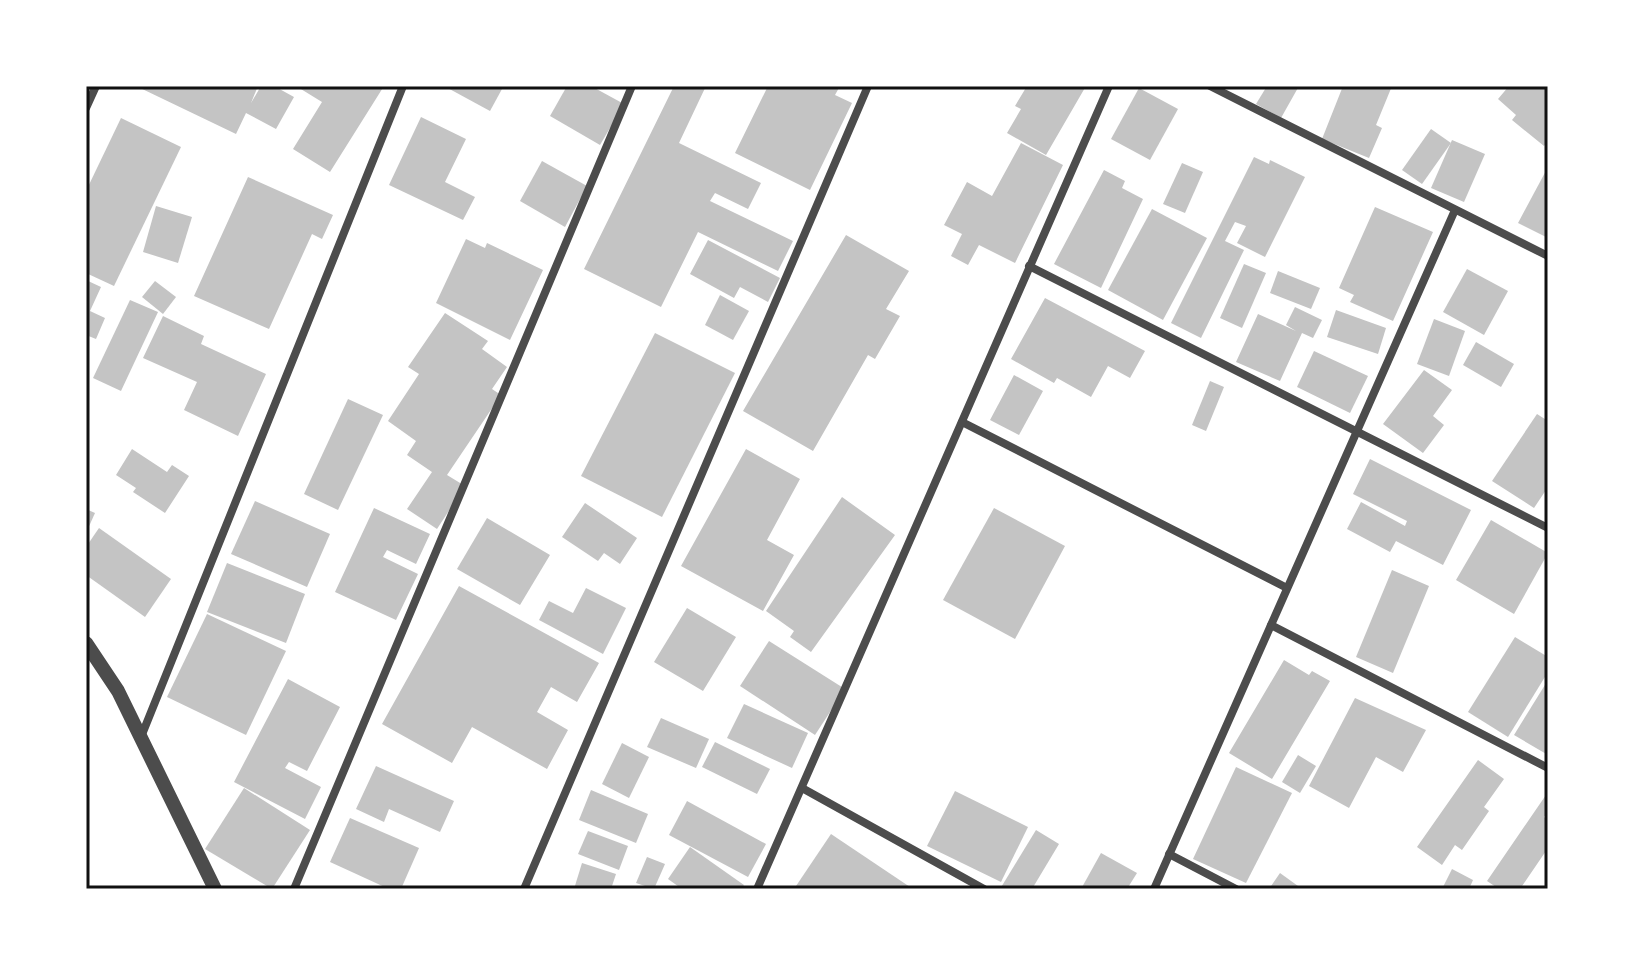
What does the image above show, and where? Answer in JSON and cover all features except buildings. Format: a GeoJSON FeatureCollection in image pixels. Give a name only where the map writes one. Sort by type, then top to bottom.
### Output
{"type":"FeatureCollection","features":[{"type":"Feature","properties":{"kind":"street"},"geometry":{"type":"LineString","coordinates":[[86,108],[96,86]]}},
{"type":"Feature","properties":{"kind":"street"},"geometry":{"type":"LineString","coordinates":[[140,737],[403,86]]}},
{"type":"Feature","properties":{"kind":"street"},"geometry":{"type":"LineString","coordinates":[[294,889],[632,86]]}},
{"type":"Feature","properties":{"kind":"street"},"geometry":{"type":"LineString","coordinates":[[524,889],[868,86]]}},
{"type":"Feature","properties":{"kind":"street"},"geometry":{"type":"LineString","coordinates":[[757,889],[1109,86]]}},
{"type":"Feature","properties":{"kind":"street"},"geometry":{"type":"LineString","coordinates":[[1210,86],[1548,256]]}},
{"type":"Feature","properties":{"kind":"street"},"geometry":{"type":"LineString","coordinates":[[1154,889],[1455,210]]}},
{"type":"Feature","properties":{"kind":"street"},"geometry":{"type":"LineString","coordinates":[[1029,266],[1548,528]]}},
{"type":"Feature","properties":{"kind":"street"},"geometry":{"type":"LineString","coordinates":[[962,422],[1287,588]]}},
{"type":"Feature","properties":{"kind":"street"},"geometry":{"type":"LineString","coordinates":[[1271,625],[1548,768]]}},
{"type":"Feature","properties":{"kind":"street"},"geometry":{"type":"LineString","coordinates":[[86,643],[118,691],[215,889]]}},
{"type":"Feature","properties":{"kind":"street"},"geometry":{"type":"LineString","coordinates":[[802,788],[984,889]]}},
{"type":"Feature","properties":{"kind":"street"},"geometry":{"type":"LineString","coordinates":[[1169,854],[1236,889]]}}]}
